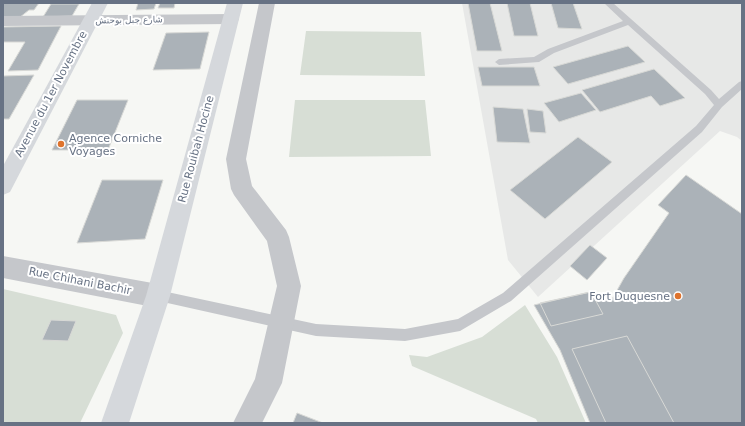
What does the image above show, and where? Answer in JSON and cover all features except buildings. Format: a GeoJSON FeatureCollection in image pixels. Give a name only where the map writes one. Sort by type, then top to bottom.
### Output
{"type":"FeatureCollection","features":[{"type":"Feature","properties":{"kind":"main road","name":"Avenue du 1er Novembre"},"geometry":{"type":"LineString","coordinates":[[3,186],[100,3]]}},
{"type":"Feature","properties":{"kind":"main road","name":"Rue Rouibah Hocine"},"geometry":{"type":"LineString","coordinates":[[115,423],[158,296],[233,11]]}},
{"type":"Feature","properties":{"kind":"street"},"geometry":{"type":"LineString","coordinates":[[247,423],[268,384],[289,286],[278,237],[242,189],[236,159],[267,3]]}},
{"type":"Feature","properties":{"kind":"street","name":"شارع جبل بوحنش"},"geometry":{"type":"LineString","coordinates":[[3,21],[91,20],[233,11]]}},
{"type":"Feature","properties":{"kind":"street","name":"Rue Chihani Bachir"},"geometry":{"type":"LineString","coordinates":[[3,266],[158,296]]}},
{"type":"Feature","properties":{"kind":"lane"},"geometry":{"type":"LineString","coordinates":[[608,3],[708,92],[719,106]]}},
{"type":"Feature","properties":{"kind":"lane"},"geometry":{"type":"LineString","coordinates":[[499,62],[536,60],[550,51],[628,22]]}},
{"type":"Feature","properties":{"kind":"lane"},"geometry":{"type":"LineString","coordinates":[[158,296],[316,330],[405,335],[460,325],[507,297],[699,129],[719,106],[742,84]]}},
{"type":"Feature","properties":{"kind":"shaded area"},"geometry":{"type":"Polygon","coordinates":[[[462,3],[742,3],[742,141],[737,137],[720,131],[538,297],[508,260],[462,3]]]}},
{"type":"Feature","properties":{"kind":"shaded area"},"geometry":{"type":"Polygon","coordinates":[[[306,31],[421,32],[425,76],[300,75],[306,31]]]}},
{"type":"Feature","properties":{"kind":"shaded area"},"geometry":{"type":"Polygon","coordinates":[[[295,100],[425,100],[431,156],[289,157],[295,100]]]}},
{"type":"Feature","properties":{"kind":"shaded area"},"geometry":{"type":"Polygon","coordinates":[[[3,289],[116,315],[123,333],[80,423],[3,423],[3,289]]]}},
{"type":"Feature","properties":{"kind":"shaded area"},"geometry":{"type":"Polygon","coordinates":[[[525,305],[557,357],[586,423],[538,423],[536,419],[412,366],[409,355],[427,357],[482,337],[525,305]]]}},
{"type":"Feature","properties":{"kind":"place","name":"Agence Corniche Voyages"},"geometry":{"type":"Point","coordinates":[61,144]}},
{"type":"Feature","properties":{"kind":"place","name":"Fort Duquesne"},"geometry":{"type":"Point","coordinates":[678,296]}}]}
